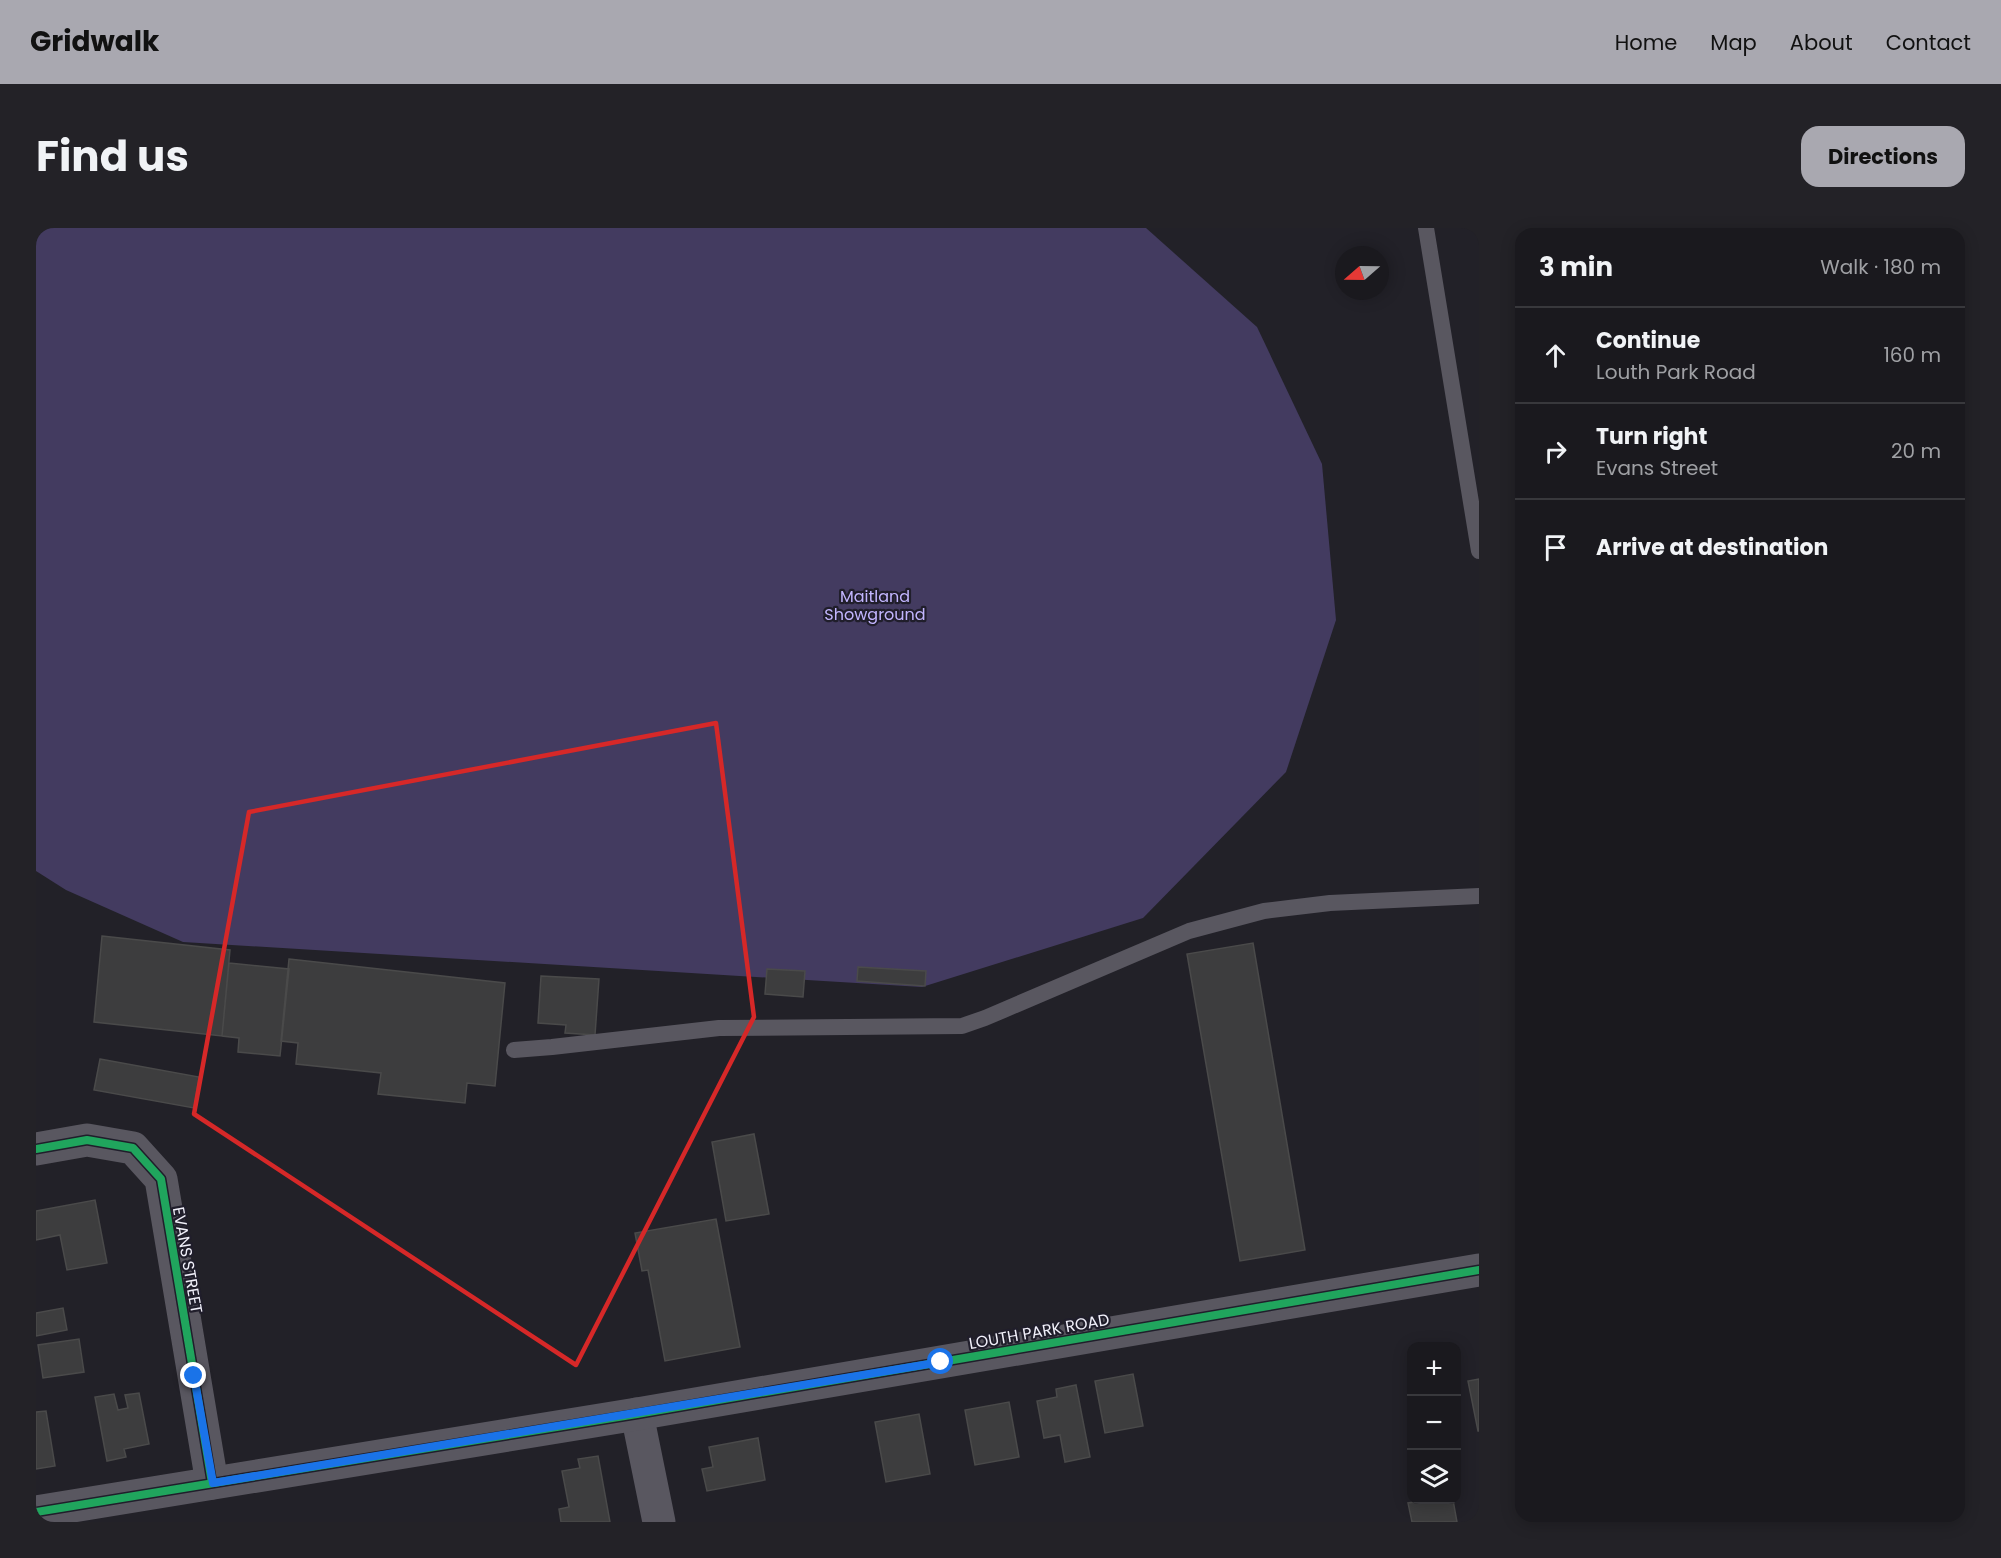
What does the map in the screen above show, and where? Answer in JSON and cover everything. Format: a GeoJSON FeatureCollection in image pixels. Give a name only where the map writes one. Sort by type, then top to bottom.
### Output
{"type":"FeatureCollection","features":[{"type":"Feature","properties":{"kind":"street","name":"EVANS STREET"},"geometry":{"type":"LineString","coordinates":[[36,1149],[87,1140],[134,1148],[161,1179],[213,1483]]}},
{"type":"Feature","properties":{"kind":"street","name":"LOUTH PARK ROAD"},"geometry":{"type":"LineString","coordinates":[[36,1512],[637,1414],[1479,1270]]}},
{"type":"Feature","properties":{"kind":"street"},"geometry":{"type":"LineString","coordinates":[[637,1414],[659,1522]]}},
{"type":"Feature","properties":{"kind":"lane"},"geometry":{"type":"LineString","coordinates":[[1426,228],[1479,551]]}},
{"type":"Feature","properties":{"kind":"lane"},"geometry":{"type":"LineString","coordinates":[[514,1050],[719,1028],[962,1026],[986,1018],[1189,931],[1264,911],[1330,903],[1479,896]]}},
{"type":"Feature","properties":{"kind":"highlighted area"},"geometry":{"type":"Polygon","coordinates":[[[716,723],[754,1017],[576,1365],[194,1114],[249,812],[716,723]]]}},
{"type":"Feature","properties":{"kind":"green space","name":"Maitland Showground"},"geometry":{"type":"Polygon","coordinates":[[[36,228],[1146,228],[1257,327],[1322,464],[1336,620],[1286,772],[1143,918],[922,987],[183,942],[66,890],[36,871],[36,228]]]}},
{"type":"Feature","properties":{"kind":"building"},"geometry":{"type":"Polygon","coordinates":[[[102,936],[230,950],[222,1036],[94,1022],[102,936]]]}},
{"type":"Feature","properties":{"kind":"building"},"geometry":{"type":"Polygon","coordinates":[[[1253,943],[1305,1250],[1240,1261],[1187,954],[1253,943]]]}},
{"type":"Feature","properties":{"kind":"building"},"geometry":{"type":"Polygon","coordinates":[[[289,959],[505,983],[495,1086],[467,1083],[465,1103],[378,1094],[381,1073],[296,1064],[298,1043],[281,1041],[289,959]]]}},
{"type":"Feature","properties":{"kind":"building"},"geometry":{"type":"Polygon","coordinates":[[[229,963],[289,969],[280,1056],[238,1052],[239,1038],[222,1036],[229,963]]]}},
{"type":"Feature","properties":{"kind":"building"},"geometry":{"type":"Polygon","coordinates":[[[858,967],[926,971],[925,986],[857,981],[858,967]]]}},
{"type":"Feature","properties":{"kind":"building"},"geometry":{"type":"Polygon","coordinates":[[[767,969],[805,971],[803,997],[765,994],[767,969]]]}},
{"type":"Feature","properties":{"kind":"building"},"geometry":{"type":"Polygon","coordinates":[[[541,976],[599,979],[595,1035],[565,1033],[566,1025],[538,1023],[541,976]]]}},
{"type":"Feature","properties":{"kind":"building"},"geometry":{"type":"Polygon","coordinates":[[[100,1059],[199,1077],[194,1108],[94,1090],[100,1059]]]}},
{"type":"Feature","properties":{"kind":"building"},"geometry":{"type":"Polygon","coordinates":[[[754,1134],[769,1214],[726,1221],[712,1142],[754,1134]]]}},
{"type":"Feature","properties":{"kind":"building"},"geometry":{"type":"Polygon","coordinates":[[[95,1200],[107,1263],[67,1270],[60,1235],[36,1240],[36,1211],[95,1200]]]}},
{"type":"Feature","properties":{"kind":"building"},"geometry":{"type":"Polygon","coordinates":[[[716,1219],[740,1347],[665,1361],[648,1270],[642,1271],[635,1233],[716,1219]]]}},
{"type":"Feature","properties":{"kind":"building"},"geometry":{"type":"Polygon","coordinates":[[[63,1308],[67,1330],[36,1336],[36,1313],[63,1308]]]}},
{"type":"Feature","properties":{"kind":"building"},"geometry":{"type":"Polygon","coordinates":[[[79,1339],[84,1372],[43,1378],[38,1345],[79,1339]]]}},
{"type":"Feature","properties":{"kind":"building"},"geometry":{"type":"Polygon","coordinates":[[[1133,1374],[1143,1426],[1105,1433],[1095,1381],[1133,1374]]]}},
{"type":"Feature","properties":{"kind":"building"},"geometry":{"type":"Polygon","coordinates":[[[1479,1379],[1479,1431],[1478,1431],[1468,1381],[1479,1379]]]}},
{"type":"Feature","properties":{"kind":"building"},"geometry":{"type":"Polygon","coordinates":[[[1076,1385],[1090,1457],[1065,1462],[1060,1435],[1044,1438],[1037,1401],[1057,1397],[1056,1389],[1076,1385]]]}},
{"type":"Feature","properties":{"kind":"building"},"geometry":{"type":"Polygon","coordinates":[[[139,1393],[149,1444],[124,1449],[126,1457],[107,1461],[95,1397],[114,1394],[118,1410],[128,1408],[125,1395],[139,1393]]]}},
{"type":"Feature","properties":{"kind":"building"},"geometry":{"type":"Polygon","coordinates":[[[1009,1402],[1019,1457],[975,1465],[965,1410],[1009,1402]]]}},
{"type":"Feature","properties":{"kind":"building"},"geometry":{"type":"Polygon","coordinates":[[[46,1411],[55,1466],[36,1469],[36,1412],[46,1411]]]}},
{"type":"Feature","properties":{"kind":"building"},"geometry":{"type":"Polygon","coordinates":[[[919,1414],[930,1474],[886,1482],[875,1422],[919,1414]]]}},
{"type":"Feature","properties":{"kind":"building"},"geometry":{"type":"Polygon","coordinates":[[[758,1438],[765,1480],[707,1491],[702,1469],[713,1467],[709,1447],[758,1438]]]}},
{"type":"Feature","properties":{"kind":"building"},"geometry":{"type":"Polygon","coordinates":[[[598,1456],[610,1522],[561,1522],[559,1509],[569,1507],[562,1471],[580,1468],[578,1459],[598,1456]]]}},
{"type":"Feature","properties":{"kind":"building"},"geometry":{"type":"Polygon","coordinates":[[[1408,1504],[1454,1504],[1457,1522],[1412,1522],[1408,1504]]]}},
{"type":"Feature","properties":{"kind":"cycle path"},"geometry":{"type":"LineString","coordinates":[[36,1149],[87,1140],[133,1148],[161,1179],[212,1483]]}},
{"type":"Feature","properties":{"kind":"cycle path"},"geometry":{"type":"LineString","coordinates":[[36,1512],[637,1414],[1479,1270]]}},
{"type":"Feature","properties":{"kind":"route"},"geometry":{"type":"LineString","coordinates":[[194,1376],[213,1483],[941,1362]]}}]}
